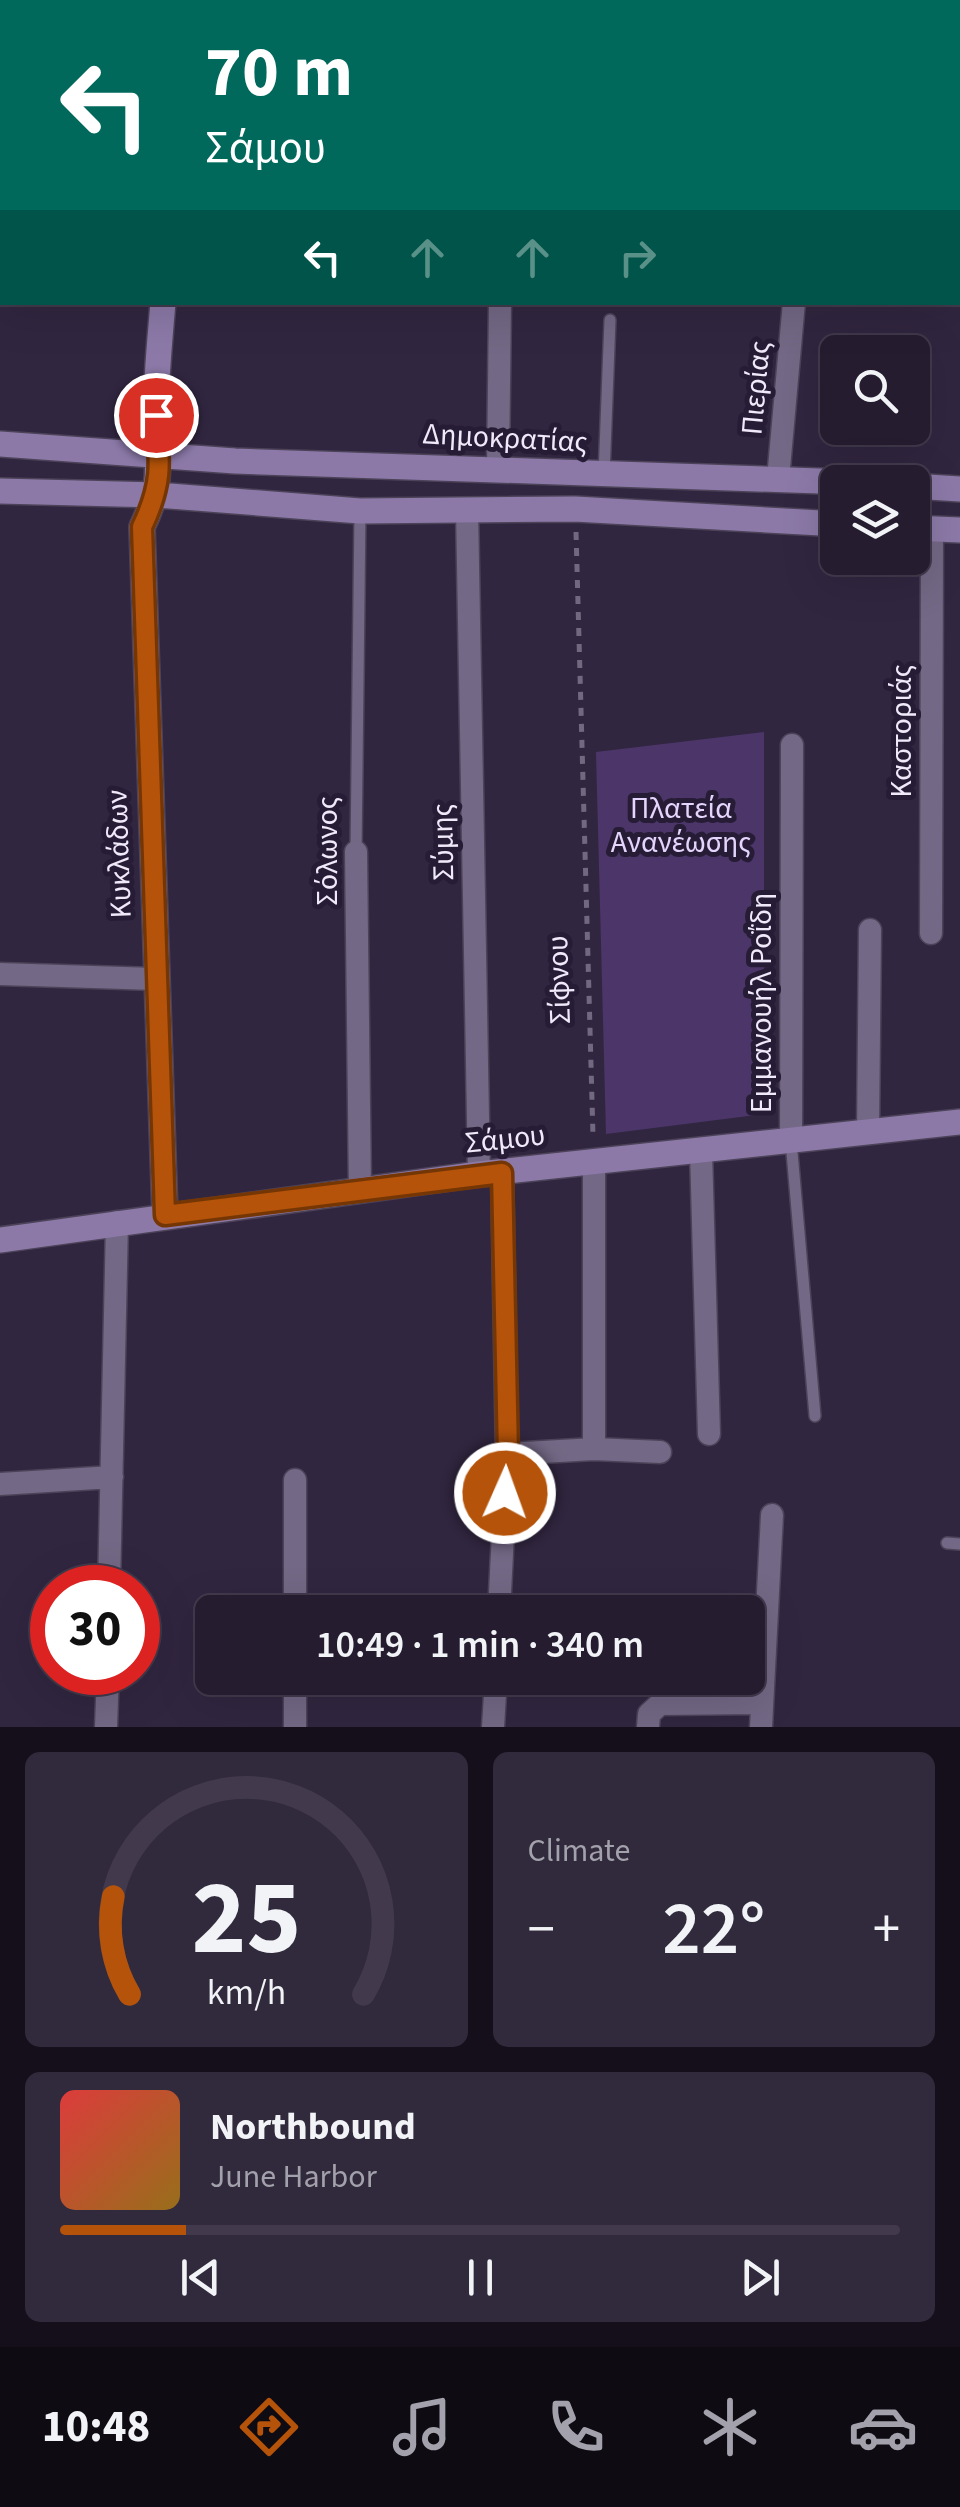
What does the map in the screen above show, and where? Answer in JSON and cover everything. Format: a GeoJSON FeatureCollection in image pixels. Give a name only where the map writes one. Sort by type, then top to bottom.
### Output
{"type":"FeatureCollection","features":[{"type":"Feature","properties":{"kind":"street"},"geometry":{"type":"LineString","coordinates":[[157,495],[156,415],[163,305]]}},
{"type":"Feature","properties":{"kind":"street"},"geometry":{"type":"LineString","coordinates":[[498,468],[500,305]]}},
{"type":"Feature","properties":{"kind":"street","name":"Πιερίας"},"geometry":{"type":"LineString","coordinates":[[778,478],[794,305]]}},
{"type":"Feature","properties":{"kind":"street","name":"Δημοκρατίας"},"geometry":{"type":"LineString","coordinates":[[0,444],[234,461],[820,480]]}},
{"type":"Feature","properties":{"kind":"street"},"geometry":{"type":"LineString","coordinates":[[930,487],[960,489]]}},
{"type":"Feature","properties":{"kind":"street"},"geometry":{"type":"LineString","coordinates":[[0,491],[157,495],[360,511],[576,509],[820,523]]}},
{"type":"Feature","properties":{"kind":"street","name":"Κυκλάδων"},"geometry":{"type":"LineString","coordinates":[[157,495],[142,527],[165,1215]]}},
{"type":"Feature","properties":{"kind":"street","name":"Σύμης"},"geometry":{"type":"LineString","coordinates":[[467,508],[490,1173],[508,1454],[500,1595]]}},
{"type":"Feature","properties":{"kind":"street"},"geometry":{"type":"LineString","coordinates":[[930,528],[960,530]]}},
{"type":"Feature","properties":{"kind":"street","name":"Καστοριάς"},"geometry":{"type":"LineString","coordinates":[[923,575],[931,933]]}},
{"type":"Feature","properties":{"kind":"street","name":"Εμμανουήλ Ροΐδη"},"geometry":{"type":"LineString","coordinates":[[790,1141],[792,745]]}},
{"type":"Feature","properties":{"kind":"street","name":"Σόλωνος"},"geometry":{"type":"LineString","coordinates":[[356,852],[360,1191]]}},
{"type":"Feature","properties":{"kind":"street"},"geometry":{"type":"LineString","coordinates":[[868,1132],[870,930]]}},
{"type":"Feature","properties":{"kind":"street"},"geometry":{"type":"LineString","coordinates":[[0,974],[156,978]]}},
{"type":"Feature","properties":{"kind":"street","name":"Σάμου"},"geometry":{"type":"LineString","coordinates":[[0,1240],[490,1173],[960,1122]]}},
{"type":"Feature","properties":{"kind":"street"},"geometry":{"type":"LineString","coordinates":[[701,1151],[709,1434]]}},
{"type":"Feature","properties":{"kind":"street"},"geometry":{"type":"LineString","coordinates":[[594,1162],[594,1449]]}},
{"type":"Feature","properties":{"kind":"street"},"geometry":{"type":"LineString","coordinates":[[110,1565],[117,1222]]}},
{"type":"Feature","properties":{"kind":"street"},"geometry":{"type":"LineString","coordinates":[[508,1454],[594,1449],[660,1452]]}},
{"type":"Feature","properties":{"kind":"street"},"geometry":{"type":"LineString","coordinates":[[0,1484],[112,1477]]}},
{"type":"Feature","properties":{"kind":"street"},"geometry":{"type":"LineString","coordinates":[[295,1480],[295,1595]]}},
{"type":"Feature","properties":{"kind":"street"},"geometry":{"type":"LineString","coordinates":[[761,1727],[772,1515]]}},
{"type":"Feature","properties":{"kind":"street"},"geometry":{"type":"LineString","coordinates":[[106,1727],[107,1695]]}},
{"type":"Feature","properties":{"kind":"street"},"geometry":{"type":"LineString","coordinates":[[295,1695],[295,1727]]}},
{"type":"Feature","properties":{"kind":"street"},"geometry":{"type":"LineString","coordinates":[[493,1727],[495,1695]]}},
{"type":"Feature","properties":{"kind":"street"},"geometry":{"type":"LineString","coordinates":[[648,1727],[649,1714],[660,1704],[762,1703]]}},
{"type":"Feature","properties":{"kind":"lane"},"geometry":{"type":"LineString","coordinates":[[604,475],[610,320]]}},
{"type":"Feature","properties":{"kind":"lane","name":"Σόλωνος"},"geometry":{"type":"LineString","coordinates":[[356,852],[360,511]]}},
{"type":"Feature","properties":{"kind":"lane"},"geometry":{"type":"LineString","coordinates":[[790,1141],[816,1416]]}},
{"type":"Feature","properties":{"kind":"path","name":"Σίφνου"},"geometry":{"type":"LineString","coordinates":[[576,509],[594,1162]]}},
{"type":"Feature","properties":{"kind":"green space","name":"Πλατεία Ανανέωσης"},"geometry":{"type":"Polygon","coordinates":[[[764,732],[764,1114],[606,1134],[596,752],[764,732]]]}},
{"type":"Feature","properties":{"kind":"route"},"geometry":{"type":"LineString","coordinates":[[156,415],[157,495],[142,527],[165,1215],[502,1173],[508,1454],[505,1493]]}}]}
